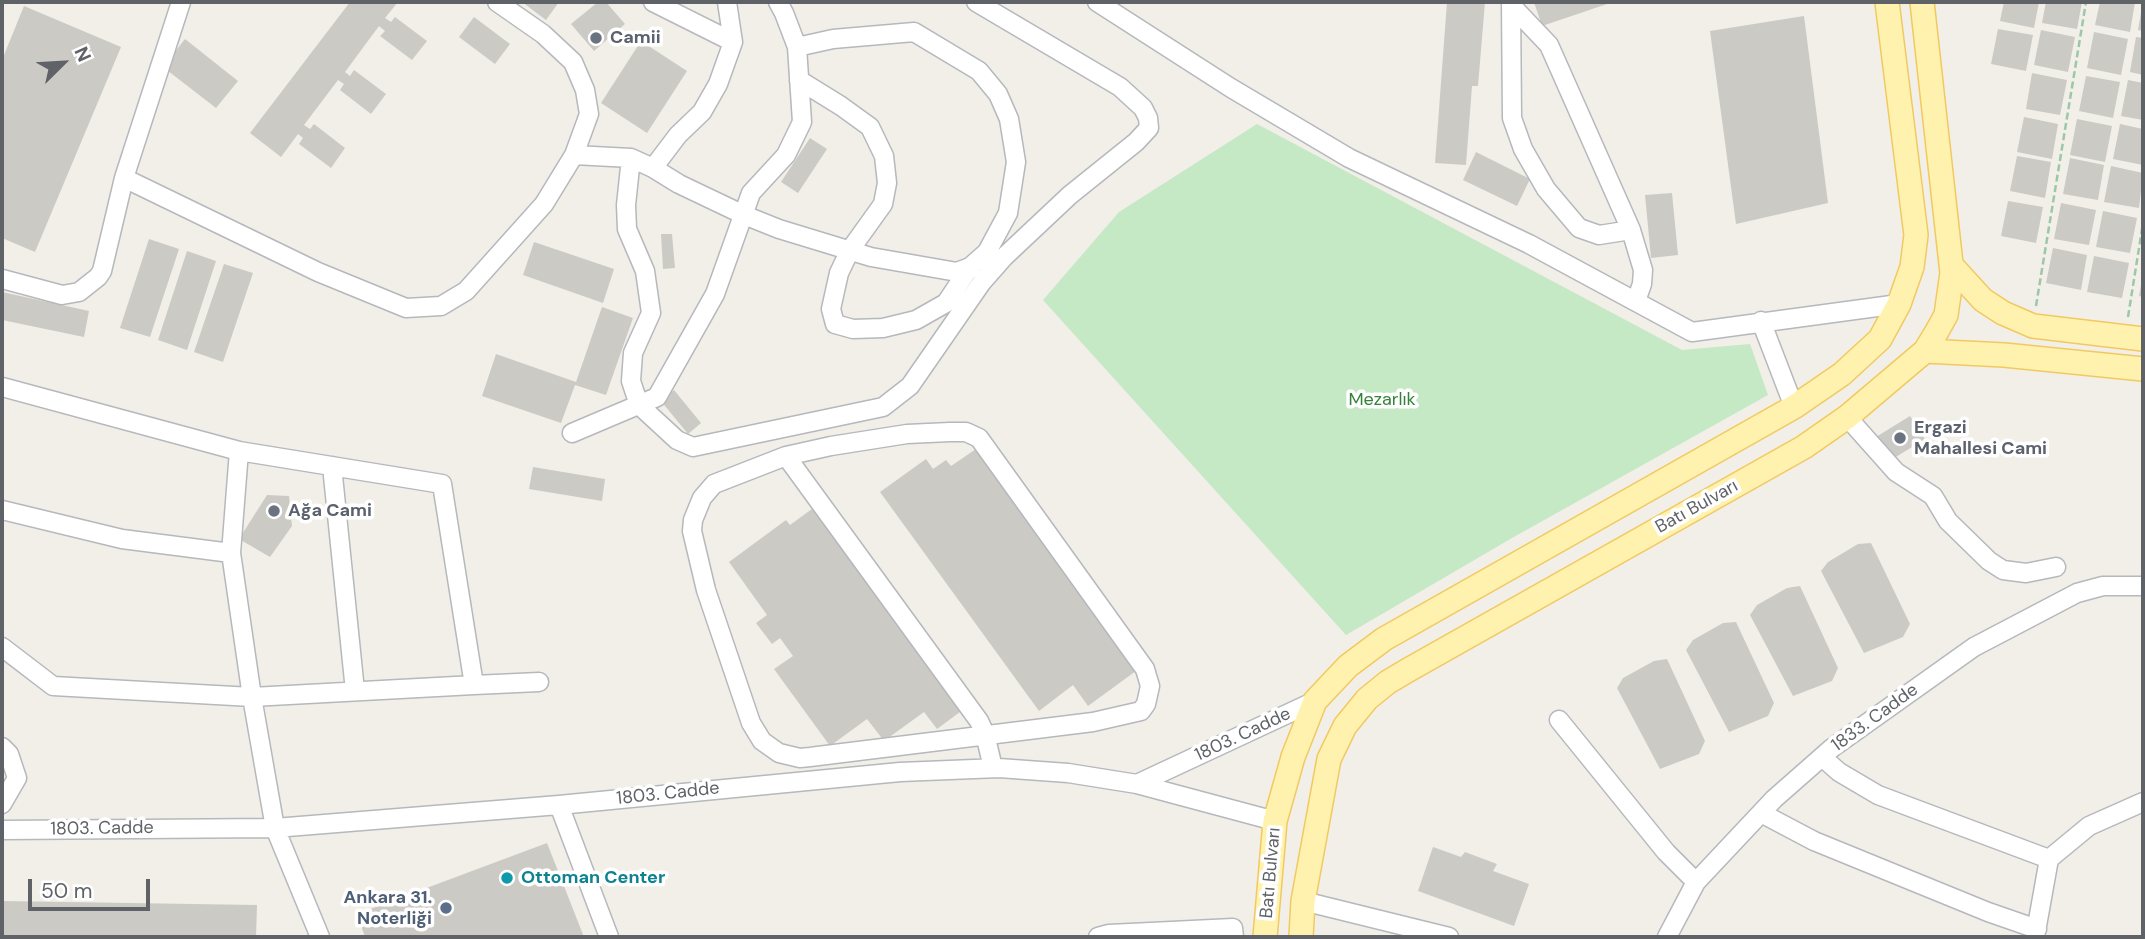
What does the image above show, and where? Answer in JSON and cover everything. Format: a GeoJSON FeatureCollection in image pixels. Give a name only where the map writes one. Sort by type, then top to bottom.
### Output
{"type":"FeatureCollection","features":[{"type":"Feature","properties":{"kind":"main road","name":"Batı Bulvarı"},"geometry":{"type":"LineString","coordinates":[[1265,937],[1275,821],[1293,757],[1315,701],[1349,666],[1384,639],[1794,407],[1842,374],[1880,339],[1899,304],[1912,267],[1916,235],[1887,2]]}},
{"type":"Feature","properties":{"kind":"main road","name":"Batı Bulvarı"},"geometry":{"type":"LineString","coordinates":[[1301,937],[1303,901],[1329,759],[1345,726],[1367,699],[1410,669],[1804,447],[1847,417],[1925,351],[1946,315],[1951,265],[1922,2]]}},
{"type":"Feature","properties":{"kind":"main road"},"geometry":{"type":"LineString","coordinates":[[1951,265],[1983,300],[2003,313],[2033,326],[2134,338]]}},
{"type":"Feature","properties":{"kind":"main road"},"geometry":{"type":"LineString","coordinates":[[1925,351],[2004,355],[2143,369]]}},
{"type":"Feature","properties":{"kind":"street"},"geometry":{"type":"LineString","coordinates":[[2,279],[62,295],[79,292],[93,283],[102,271],[124,178],[181,2]]}},
{"type":"Feature","properties":{"kind":"street"},"geometry":{"type":"LineString","coordinates":[[124,178],[318,272],[406,308],[441,306],[467,290],[544,204],[574,155],[589,114],[585,90],[573,62],[543,34],[498,2]]}},
{"type":"Feature","properties":{"kind":"street"},"geometry":{"type":"LineString","coordinates":[[653,2],[733,42]]}},
{"type":"Feature","properties":{"kind":"street"},"geometry":{"type":"LineString","coordinates":[[653,168],[678,135],[702,112],[718,84],[733,42],[727,2]]}},
{"type":"Feature","properties":{"kind":"street"},"geometry":{"type":"LineString","coordinates":[[572,433],[657,397],[715,294],[751,194],[786,155],[802,122],[797,47],[778,2]]}},
{"type":"Feature","properties":{"kind":"street"},"geometry":{"type":"LineString","coordinates":[[632,159],[626,205],[627,229],[645,271],[652,313],[633,353],[631,381],[639,405],[677,440],[693,447],[883,407],[910,386],[982,282],[1004,257],[1070,195],[1136,142],[1149,128],[1143,108],[1120,88],[976,2]]}},
{"type":"Feature","properties":{"kind":"street"},"geometry":{"type":"LineString","coordinates":[[1097,2],[1231,88],[1349,158],[1528,244],[1692,332],[1899,304]]}},
{"type":"Feature","properties":{"kind":"street"},"geometry":{"type":"LineString","coordinates":[[1511,4],[1549,45],[1631,230],[1643,270],[1642,284],[1636,301]]}},
{"type":"Feature","properties":{"kind":"street"},"geometry":{"type":"LineString","coordinates":[[1511,4],[1512,118],[1523,149],[1546,189],[1579,228],[1599,235],[1631,230]]}},
{"type":"Feature","properties":{"kind":"street"},"geometry":{"type":"LineString","coordinates":[[797,47],[833,38],[914,32],[979,71],[998,94],[1009,119],[1016,162],[1008,213],[987,252],[970,267],[946,303],[916,320],[883,328],[853,330],[835,324],[831,309],[839,273],[850,250],[883,204],[887,183],[884,156],[870,127],[799,80]]}},
{"type":"Feature","properties":{"kind":"street"},"geometry":{"type":"LineString","coordinates":[[574,155],[632,159],[744,215],[779,229],[871,257],[957,272],[970,267]]}},
{"type":"Feature","properties":{"kind":"street"},"geometry":{"type":"LineString","coordinates":[[970,267],[982,282]]}},
{"type":"Feature","properties":{"kind":"street"},"geometry":{"type":"LineString","coordinates":[[1761,321],[1794,407]]}},
{"type":"Feature","properties":{"kind":"street"},"geometry":{"type":"LineString","coordinates":[[2,387],[239,451],[442,484],[474,685]]}},
{"type":"Feature","properties":{"kind":"street"},"geometry":{"type":"LineString","coordinates":[[1847,417],[1896,472],[1933,496],[1948,521],[1989,561],[2003,570],[2026,573],[2056,567]]}},
{"type":"Feature","properties":{"kind":"street"},"geometry":{"type":"LineString","coordinates":[[958,431],[979,438],[1149,677],[1149,695],[1141,711],[1093,722],[985,734],[800,758],[779,753],[762,741],[755,732],[706,590],[692,531],[693,520],[702,498],[714,484],[786,456],[831,446],[907,434],[958,431]]}},
{"type":"Feature","properties":{"kind":"street"},"geometry":{"type":"LineString","coordinates":[[239,451],[231,553],[252,697],[275,828],[320,937]]}},
{"type":"Feature","properties":{"kind":"street"},"geometry":{"type":"LineString","coordinates":[[786,456],[979,721],[993,768]]}},
{"type":"Feature","properties":{"kind":"street"},"geometry":{"type":"LineString","coordinates":[[332,466],[355,691]]}},
{"type":"Feature","properties":{"kind":"street"},"geometry":{"type":"LineString","coordinates":[[2,510],[122,540],[231,553]]}},
{"type":"Feature","properties":{"kind":"street","name":"1833. Cadde"},"geometry":{"type":"LineString","coordinates":[[1667,937],[1696,882],[1762,813],[1822,757],[1974,647],[2077,593],[2103,586],[2143,586]]}},
{"type":"Feature","properties":{"kind":"street"},"geometry":{"type":"LineString","coordinates":[[2,647],[53,686],[252,697],[539,682]]}},
{"type":"Feature","properties":{"kind":"street","name":"1803. Cadde"},"geometry":{"type":"LineString","coordinates":[[2,830],[275,828],[559,805],[900,772],[993,768],[1068,773],[1137,784],[1315,701]]}},
{"type":"Feature","properties":{"kind":"street"},"geometry":{"type":"LineString","coordinates":[[1559,720],[1666,852],[1696,882]]}},
{"type":"Feature","properties":{"kind":"street"},"geometry":{"type":"LineString","coordinates":[[2,747],[9,754],[17,778],[2,804]]}},
{"type":"Feature","properties":{"kind":"street"},"geometry":{"type":"LineString","coordinates":[[1822,757],[1839,772],[1878,795],[2049,859]]}},
{"type":"Feature","properties":{"kind":"street"},"geometry":{"type":"LineString","coordinates":[[1137,784],[1275,821]]}},
{"type":"Feature","properties":{"kind":"street"},"geometry":{"type":"LineString","coordinates":[[1762,813],[1814,841],[2036,933],[2049,859],[2089,826],[2143,802]]}},
{"type":"Feature","properties":{"kind":"street"},"geometry":{"type":"LineString","coordinates":[[559,805],[609,937]]}},
{"type":"Feature","properties":{"kind":"street"},"geometry":{"type":"LineString","coordinates":[[1303,901],[1449,937]]}},
{"type":"Feature","properties":{"kind":"street"},"geometry":{"type":"LineString","coordinates":[[1098,937],[1109,934],[1233,932]]}},
{"type":"Feature","properties":{"kind":"path"},"geometry":{"type":"LineString","coordinates":[[2033,326],[2086,2]]}},
{"type":"Feature","properties":{"kind":"path"},"geometry":{"type":"LineString","coordinates":[[2134,338],[2143,223]]}},
{"type":"Feature","properties":{"kind":"green space","name":"Mezarlık"},"geometry":{"type":"Polygon","coordinates":[[[1257,124],[1682,350],[1750,344],[1768,395],[1512,538],[1346,635],[1043,300],[1119,212],[1257,124]]]}},
{"type":"Feature","properties":{"kind":"building"},"geometry":{"type":"Polygon","coordinates":[[[350,2],[398,2],[385,18],[391,22],[395,17],[427,41],[412,60],[380,36],[385,31],[379,26],[345,72],[350,76],[354,70],[386,94],[371,114],[340,90],[344,84],[338,80],[304,125],[310,129],[314,124],[345,148],[331,168],[299,144],[303,138],[298,134],[281,157],[250,133],[350,2]]]}},
{"type":"Feature","properties":{"kind":"building"},"geometry":{"type":"Polygon","coordinates":[[[522,2],[559,2],[546,20],[522,2]]]}},
{"type":"Feature","properties":{"kind":"building","name":"Camii"},"geometry":{"type":"Polygon","coordinates":[[[598,2],[606,2],[625,24],[594,51],[571,24],[598,2]]]}},
{"type":"Feature","properties":{"kind":"building"},"geometry":{"type":"Polygon","coordinates":[[[1447,2],[1485,2],[1478,86],[1472,86],[1466,165],[1435,163],[1447,2]]]}},
{"type":"Feature","properties":{"kind":"building"},"geometry":{"type":"Polygon","coordinates":[[[1534,2],[1613,2],[1542,26],[1534,2]]]}},
{"type":"Feature","properties":{"kind":"building"},"geometry":{"type":"Polygon","coordinates":[[[2004,2],[2039,2],[2034,28],[2000,21],[2004,2]]]}},
{"type":"Feature","properties":{"kind":"building"},"geometry":{"type":"Polygon","coordinates":[[[2046,2],[2082,2],[2077,29],[2042,23],[2046,2]]]}},
{"type":"Feature","properties":{"kind":"building"},"geometry":{"type":"Polygon","coordinates":[[[2100,2],[2135,2],[2130,32],[2095,25],[2100,2]]]}},
{"type":"Feature","properties":{"kind":"building"},"geometry":{"type":"Polygon","coordinates":[[[24,6],[121,47],[35,252],[2,238],[2,60],[24,6]]]}},
{"type":"Feature","properties":{"kind":"building"},"geometry":{"type":"Polygon","coordinates":[[[2143,7],[2143,31],[2138,30],[2143,7]]]}},
{"type":"Feature","properties":{"kind":"building"},"geometry":{"type":"Polygon","coordinates":[[[1804,16],[1828,203],[1736,224],[1710,31],[1804,16]]]}},
{"type":"Feature","properties":{"kind":"building"},"geometry":{"type":"Polygon","coordinates":[[[474,17],[510,44],[495,64],[459,37],[474,17]]]}},
{"type":"Feature","properties":{"kind":"building"},"geometry":{"type":"Polygon","coordinates":[[[1998,29],[2033,35],[2026,71],[1991,64],[1998,29]]]}},
{"type":"Feature","properties":{"kind":"building"},"geometry":{"type":"Polygon","coordinates":[[[2041,30],[2075,37],[2068,72],[2034,65],[2041,30]]]}},
{"type":"Feature","properties":{"kind":"building"},"geometry":{"type":"Polygon","coordinates":[[[2094,32],[2128,39],[2121,75],[2087,68],[2094,32]]]}},
{"type":"Feature","properties":{"kind":"building"},"geometry":{"type":"Polygon","coordinates":[[[2136,37],[2143,38],[2143,75],[2130,72],[2136,37]]]}},
{"type":"Feature","properties":{"kind":"building"},"geometry":{"type":"Polygon","coordinates":[[[185,39],[238,81],[216,108],[163,67],[185,39]]]}},
{"type":"Feature","properties":{"kind":"building"},"geometry":{"type":"Polygon","coordinates":[[[641,41],[687,71],[647,133],[601,103],[641,41]]]}},
{"type":"Feature","properties":{"kind":"building"},"geometry":{"type":"Polygon","coordinates":[[[2032,73],[2067,80],[2060,115],[2026,109],[2032,73]]]}},
{"type":"Feature","properties":{"kind":"building"},"geometry":{"type":"Polygon","coordinates":[[[2086,76],[2120,82],[2113,118],[2079,111],[2086,76]]]}},
{"type":"Feature","properties":{"kind":"building"},"geometry":{"type":"Polygon","coordinates":[[[2128,80],[2143,83],[2143,120],[2121,116],[2128,80]]]}},
{"type":"Feature","properties":{"kind":"building"},"geometry":{"type":"Polygon","coordinates":[[[2024,117],[2058,124],[2052,159],[2017,152],[2024,117]]]}},
{"type":"Feature","properties":{"kind":"building"},"geometry":{"type":"Polygon","coordinates":[[[2077,119],[2112,126],[2105,162],[2070,155],[2077,119]]]}},
{"type":"Feature","properties":{"kind":"building"},"geometry":{"type":"Polygon","coordinates":[[[2120,124],[2143,129],[2143,165],[2113,159],[2120,124]]]}},
{"type":"Feature","properties":{"kind":"building"},"geometry":{"type":"Polygon","coordinates":[[[810,138],[827,149],[798,193],[781,182],[810,138]]]}},
{"type":"Feature","properties":{"kind":"building"},"geometry":{"type":"Polygon","coordinates":[[[1476,152],[1530,179],[1517,206],[1463,180],[1476,152]]]}},
{"type":"Feature","properties":{"kind":"building"},"geometry":{"type":"Polygon","coordinates":[[[2017,156],[2051,162],[2045,198],[2010,191],[2017,156]]]}},
{"type":"Feature","properties":{"kind":"building"},"geometry":{"type":"Polygon","coordinates":[[[2070,158],[2104,165],[2098,200],[2063,194],[2070,158]]]}},
{"type":"Feature","properties":{"kind":"building"},"geometry":{"type":"Polygon","coordinates":[[[2111,166],[2143,173],[2139,208],[2104,202],[2111,166]]]}},
{"type":"Feature","properties":{"kind":"building"},"geometry":{"type":"Polygon","coordinates":[[[1672,193],[1678,255],[1651,258],[1645,195],[1672,193]]]}},
{"type":"Feature","properties":{"kind":"building"},"geometry":{"type":"Polygon","coordinates":[[[2008,201],[2043,207],[2036,243],[2001,236],[2008,201]]]}},
{"type":"Feature","properties":{"kind":"building"},"geometry":{"type":"Polygon","coordinates":[[[2061,203],[2096,210],[2089,245],[2054,239],[2061,203]]]}},
{"type":"Feature","properties":{"kind":"building"},"geometry":{"type":"Polygon","coordinates":[[[2103,211],[2137,218],[2130,253],[2096,247],[2103,211]]]}},
{"type":"Feature","properties":{"kind":"building"},"geometry":{"type":"Polygon","coordinates":[[[661,234],[672,234],[675,268],[663,269],[661,234]]]}},
{"type":"Feature","properties":{"kind":"building"},"geometry":{"type":"Polygon","coordinates":[[[149,239],[179,249],[150,337],[120,328],[149,239]]]}},
{"type":"Feature","properties":{"kind":"building"},"geometry":{"type":"Polygon","coordinates":[[[534,242],[614,269],[603,303],[523,275],[534,242]]]}},
{"type":"Feature","properties":{"kind":"building"},"geometry":{"type":"Polygon","coordinates":[[[2053,248],[2087,255],[2081,290],[2046,283],[2053,248]]]}},
{"type":"Feature","properties":{"kind":"building"},"geometry":{"type":"Polygon","coordinates":[[[187,251],[216,261],[187,350],[158,340],[187,251]]]}},
{"type":"Feature","properties":{"kind":"building"},"geometry":{"type":"Polygon","coordinates":[[[2094,256],[2129,263],[2122,298],[2087,292],[2094,256]]]}},
{"type":"Feature","properties":{"kind":"building"},"geometry":{"type":"Polygon","coordinates":[[[224,264],[253,273],[223,362],[194,352],[224,264]]]}},
{"type":"Feature","properties":{"kind":"building"},"geometry":{"type":"Polygon","coordinates":[[[2143,280],[2143,297],[2139,296],[2143,280]]]}},
{"type":"Feature","properties":{"kind":"building"},"geometry":{"type":"Polygon","coordinates":[[[2,292],[89,311],[84,337],[2,320],[2,292]]]}},
{"type":"Feature","properties":{"kind":"building"},"geometry":{"type":"Polygon","coordinates":[[[602,307],[633,318],[606,395],[575,385],[561,423],[482,396],[496,354],[576,382],[602,307]]]}},
{"type":"Feature","properties":{"kind":"building"},"geometry":{"type":"Polygon","coordinates":[[[674,390],[701,423],[688,434],[661,401],[674,390]]]}},
{"type":"Feature","properties":{"kind":"building","name":"Ergazi Mahallesi Cami"},"geometry":{"type":"Polygon","coordinates":[[[1910,416],[1925,439],[1891,460],[1876,437],[1910,416]]]}},
{"type":"Feature","properties":{"kind":"building"},"geometry":{"type":"Polygon","coordinates":[[[979,447],[1140,668],[1088,706],[1073,685],[1039,711],[880,492],[926,459],[933,469],[946,460],[951,466],[979,447]]]}},
{"type":"Feature","properties":{"kind":"building"},"geometry":{"type":"Polygon","coordinates":[[[533,467],[605,479],[602,501],[529,489],[533,467]]]}},
{"type":"Feature","properties":{"kind":"building","name":"Ağa Cami"},"geometry":{"type":"Polygon","coordinates":[[[267,495],[289,496],[292,526],[270,557],[239,539],[267,495]]]}},
{"type":"Feature","properties":{"kind":"building"},"geometry":{"type":"Polygon","coordinates":[[[816,506],[964,709],[937,729],[924,712],[884,741],[867,719],[830,746],[774,669],[793,656],[780,638],[772,644],[756,623],[767,615],[729,562],[786,520],[790,525],[816,506]]]}},
{"type":"Feature","properties":{"kind":"building"},"geometry":{"type":"Polygon","coordinates":[[[1871,543],[1910,624],[1903,637],[1864,653],[1821,571],[1828,562],[1858,544],[1871,543]]]}},
{"type":"Feature","properties":{"kind":"building"},"geometry":{"type":"Polygon","coordinates":[[[1800,586],[1838,668],[1832,681],[1793,696],[1750,615],[1757,605],[1787,588],[1800,586]]]}},
{"type":"Feature","properties":{"kind":"building"},"geometry":{"type":"Polygon","coordinates":[[[1736,622],[1774,703],[1768,716],[1729,732],[1686,650],[1693,640],[1723,623],[1736,622]]]}},
{"type":"Feature","properties":{"kind":"building"},"geometry":{"type":"Polygon","coordinates":[[[1667,659],[1705,741],[1699,754],[1660,769],[1617,688],[1623,678],[1654,661],[1667,659]]]}},
{"type":"Feature","properties":{"kind":"building","name":"Ottoman Center"},"geometry":{"type":"Polygon","coordinates":[[[547,843],[584,937],[365,937],[357,914],[547,843]]]}},
{"type":"Feature","properties":{"kind":"building"},"geometry":{"type":"Polygon","coordinates":[[[1433,847],[1461,857],[1465,852],[1497,864],[1493,871],[1529,884],[1514,926],[1418,891],[1433,847]]]}},
{"type":"Feature","properties":{"kind":"building"},"geometry":{"type":"Polygon","coordinates":[[[2,901],[257,905],[256,937],[2,937],[2,901]]]}},
{"type":"Feature","properties":{"kind":"place","name":"Camii"},"geometry":{"type":"Point","coordinates":[596,38]}},
{"type":"Feature","properties":{"kind":"place","name":"Ergazi Mahallesi Cami"},"geometry":{"type":"Point","coordinates":[1900,438]}},
{"type":"Feature","properties":{"kind":"place","name":"Ağa Cami"},"geometry":{"type":"Point","coordinates":[274,511]}},
{"type":"Feature","properties":{"kind":"place","name":"Ottoman Center"},"geometry":{"type":"Point","coordinates":[507,878]}},
{"type":"Feature","properties":{"kind":"place","name":"Ankara 31. Noterliği"},"geometry":{"type":"Point","coordinates":[446,908]}}]}
